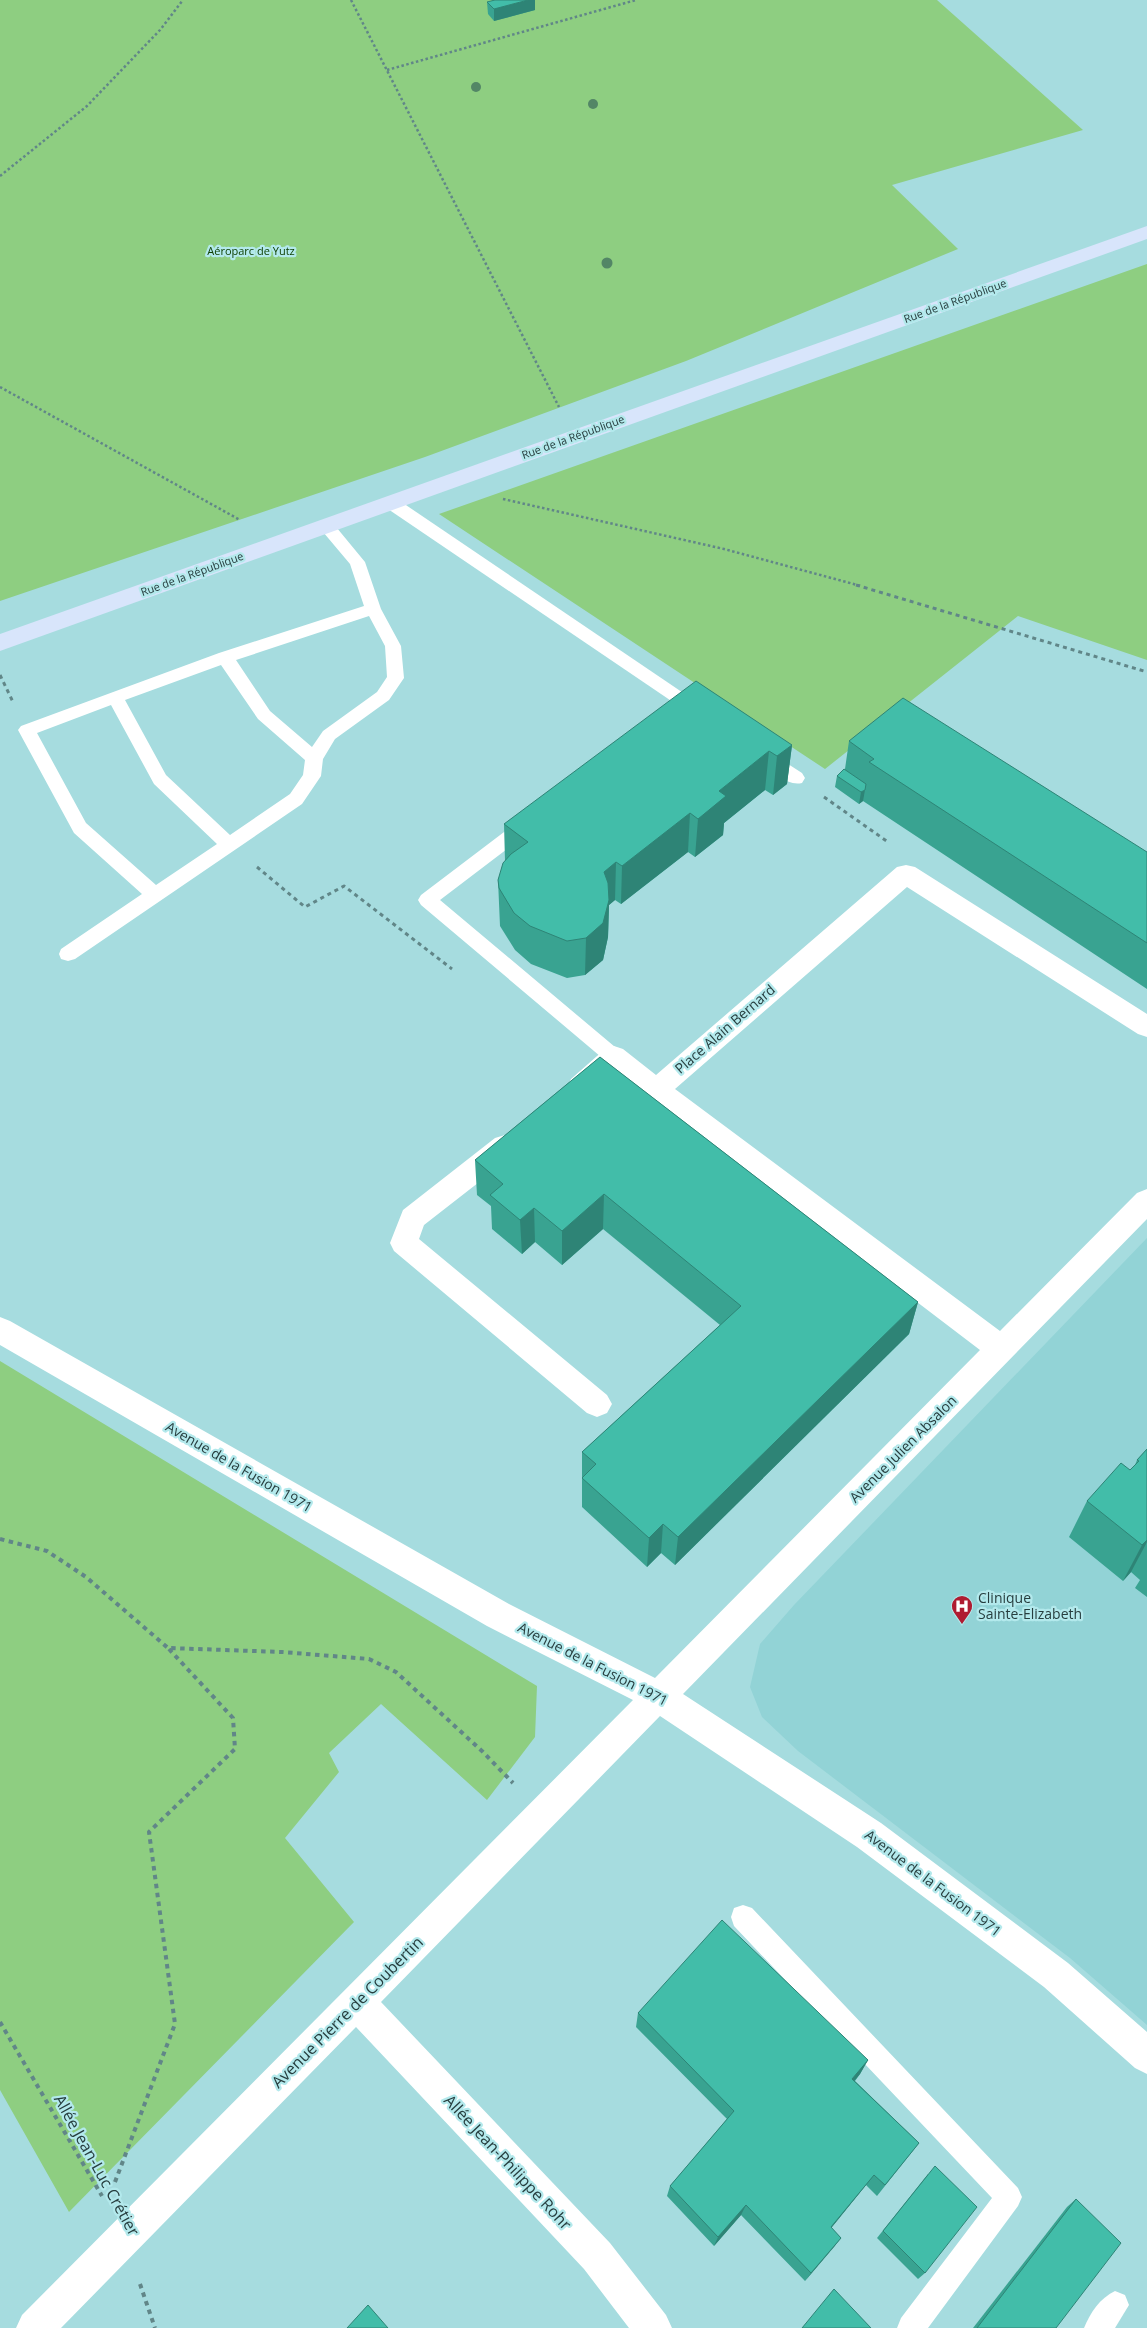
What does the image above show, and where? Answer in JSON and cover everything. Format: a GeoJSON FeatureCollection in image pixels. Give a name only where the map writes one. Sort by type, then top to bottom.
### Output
{"type":"FeatureCollection","features":[{"type":"Feature","properties":{"kind":"street","name":"Rue de la République"},"geometry":{"type":"LineString","coordinates":[[0,643],[1147,232]]}},
{"type":"Feature","properties":{"kind":"street"},"geometry":{"type":"LineString","coordinates":[[906,874],[1147,1027]]}},
{"type":"Feature","properties":{"kind":"street","name":"Place Alain Bernard"},"geometry":{"type":"LineString","coordinates":[[656,1090],[906,874]]}},
{"type":"Feature","properties":{"kind":"street"},"geometry":{"type":"LineString","coordinates":[[562,1101],[614,1057],[1001,1349]]}},
{"type":"Feature","properties":{"kind":"street"},"geometry":{"type":"LineString","coordinates":[[523,1132],[413,1218],[404,1243],[597,1404]]}},
{"type":"Feature","properties":{"kind":"street","name":"Avenue Julien Absalon"},"geometry":{"type":"LineString","coordinates":[[658,1696],[1147,1202]]}},
{"type":"Feature","properties":{"kind":"street","name":"Avenue de la Fusion 1971"},"geometry":{"type":"LineString","coordinates":[[0,1330],[498,1615],[658,1696],[869,1835],[1056,1975],[1147,2056]]}},
{"type":"Feature","properties":{"kind":"street","name":"Avenue Pierre de Coubertin"},"geometry":{"type":"LineString","coordinates":[[35,2328],[658,1696]]}},
{"type":"Feature","properties":{"kind":"street","name":"Allée Jean-Philippe Rohr"},"geometry":{"type":"LineString","coordinates":[[357,2002],[597,2256],[653,2328]]}},
{"type":"Feature","properties":{"kind":"lane"},"geometry":{"type":"LineString","coordinates":[[391,503],[714,722]]}},
{"type":"Feature","properties":{"kind":"lane"},"geometry":{"type":"LineString","coordinates":[[68,954],[296,799],[312,776],[314,758],[329,735],[383,696],[396,678],[393,646],[373,609],[357,562],[326,526]]}},
{"type":"Feature","properties":{"kind":"lane"},"geometry":{"type":"LineString","coordinates":[[155,894],[80,828],[26,730],[225,657],[373,609]]}},
{"type":"Feature","properties":{"kind":"lane"},"geometry":{"type":"LineString","coordinates":[[225,657],[264,715],[314,758]]}},
{"type":"Feature","properties":{"kind":"lane"},"geometry":{"type":"LineString","coordinates":[[115,697],[160,779],[229,844]]}},
{"type":"Feature","properties":{"kind":"lane"},"geometry":{"type":"LineString","coordinates":[[755,750],[796,778]]}},
{"type":"Feature","properties":{"kind":"lane"},"geometry":{"type":"LineString","coordinates":[[541,814],[427,900],[614,1057]]}},
{"type":"Feature","properties":{"kind":"lane"},"geometry":{"type":"LineString","coordinates":[[743,1917],[1009,2196],[911,2328]]}},
{"type":"Feature","properties":{"kind":"lane"},"geometry":{"type":"LineString","coordinates":[[1098,2328],[1115,2304]]}},
{"type":"Feature","properties":{"kind":"path"},"geometry":{"type":"LineString","coordinates":[[0,176],[87,106],[160,30],[183,0]]}},
{"type":"Feature","properties":{"kind":"path"},"geometry":{"type":"LineString","coordinates":[[351,0],[573,437]]}},
{"type":"Feature","properties":{"kind":"path"},"geometry":{"type":"LineString","coordinates":[[387,70],[636,0]]}},
{"type":"Feature","properties":{"kind":"path"},"geometry":{"type":"LineString","coordinates":[[0,388],[245,522],[254,552]]}},
{"type":"Feature","properties":{"kind":"path"},"geometry":{"type":"LineString","coordinates":[[466,476],[487,496],[724,549],[886,593],[1147,672]]}},
{"type":"Feature","properties":{"kind":"path"},"geometry":{"type":"LineString","coordinates":[[796,778],[910,858],[906,874]]}},
{"type":"Feature","properties":{"kind":"path"},"geometry":{"type":"LineString","coordinates":[[229,844],[305,907],[344,886],[453,970]]}},
{"type":"Feature","properties":{"kind":"path"},"geometry":{"type":"LineString","coordinates":[[0,1539],[47,1551],[86,1577],[168,1648],[234,1718],[235,1749],[149,1832],[176,2024],[107,2204]]}},
{"type":"Feature","properties":{"kind":"path"},"geometry":{"type":"LineString","coordinates":[[168,1648],[282,1652],[369,1659],[396,1672],[483,1752],[542,1813]]}},
{"type":"Feature","properties":{"kind":"path","name":"Allée Jean-Luc Crétier"},"geometry":{"type":"LineString","coordinates":[[0,2022],[125,2237],[155,2328]]}},
{"type":"Feature","properties":{"kind":"shaded area","name":"Clinique Sainte-Elizabeth"},"geometry":{"type":"Polygon","coordinates":[[[1147,1238],[1147,2025],[1070,1958],[798,1751],[762,1717],[750,1687],[760,1644],[794,1605],[1147,1238]]]}},
{"type":"Feature","properties":{"kind":"green space","name":"Aéroparc de Yutz"},"geometry":{"type":"Polygon","coordinates":[[[0,0],[937,0],[1083,130],[892,185],[958,249],[686,361],[425,457],[0,601],[0,0]]]}},
{"type":"Feature","properties":{"kind":"green space"},"geometry":{"type":"Polygon","coordinates":[[[1147,264],[1147,660],[1018,616],[825,769],[439,514],[1147,264]]]}},
{"type":"Feature","properties":{"kind":"green space"},"geometry":{"type":"Polygon","coordinates":[[[0,1361],[537,1686],[535,1737],[487,1800],[381,1704],[329,1753],[339,1772],[285,1838],[354,1922],[69,2212],[0,2090],[0,1361]]]}},
{"type":"Feature","properties":{"kind":"building"},"geometry":{"type":"Polygon","coordinates":[[[495,0],[528,0],[494,9],[487,2],[495,0]]]}},
{"type":"Feature","properties":{"kind":"building"},"geometry":{"type":"Polygon","coordinates":[[[696,681],[792,745],[777,756],[769,751],[719,791],[726,796],[698,819],[690,813],[622,866],[616,862],[604,872],[608,883],[609,900],[603,923],[586,938],[567,941],[530,926],[514,913],[499,888],[498,880],[503,863],[511,854],[528,842],[504,824],[696,681]]]}},
{"type":"Feature","properties":{"kind":"building"},"geometry":{"type":"Polygon","coordinates":[[[903,698],[1147,852],[1147,943],[869,762],[874,759],[849,741],[903,698]]]}},
{"type":"Feature","properties":{"kind":"building"},"geometry":{"type":"Polygon","coordinates":[[[844,769],[866,784],[865,790],[861,792],[837,776],[844,769]]]}},
{"type":"Feature","properties":{"kind":"building"},"geometry":{"type":"Polygon","coordinates":[[[600,1057],[918,1302],[678,1537],[663,1524],[649,1538],[582,1478],[596,1464],[582,1452],[741,1306],[604,1194],[562,1231],[534,1208],[520,1220],[490,1195],[503,1184],[475,1160],[600,1057]]]}},
{"type":"Feature","properties":{"kind":"building"},"geometry":{"type":"Polygon","coordinates":[[[1147,1449],[1147,1540],[1142,1545],[1087,1501],[1121,1463],[1130,1470],[1147,1449]]]}},
{"type":"Feature","properties":{"kind":"building"},"geometry":{"type":"Polygon","coordinates":[[[722,1920],[868,2060],[852,2079],[919,2143],[885,2185],[874,2175],[831,2227],[841,2238],[811,2273],[746,2205],[718,2237],[670,2186],[734,2111],[638,2013],[722,1920]]]}},
{"type":"Feature","properties":{"kind":"building"},"geometry":{"type":"Polygon","coordinates":[[[935,2166],[977,2207],[925,2273],[883,2231],[935,2166]]]}},
{"type":"Feature","properties":{"kind":"building"},"geometry":{"type":"Polygon","coordinates":[[[1076,2199],[1121,2243],[1056,2328],[977,2328],[1076,2199]]]}},
{"type":"Feature","properties":{"kind":"building"},"geometry":{"type":"Polygon","coordinates":[[[834,2289],[871,2328],[802,2328],[834,2289]]]}},
{"type":"Feature","properties":{"kind":"building"},"geometry":{"type":"Polygon","coordinates":[[[368,2305],[388,2328],[347,2328],[368,2305]]]}},
{"type":"Feature","properties":{"kind":"place","name":"Clinique Sainte-Elizabeth"},"geometry":{"type":"Point","coordinates":[962,1625]}}]}
